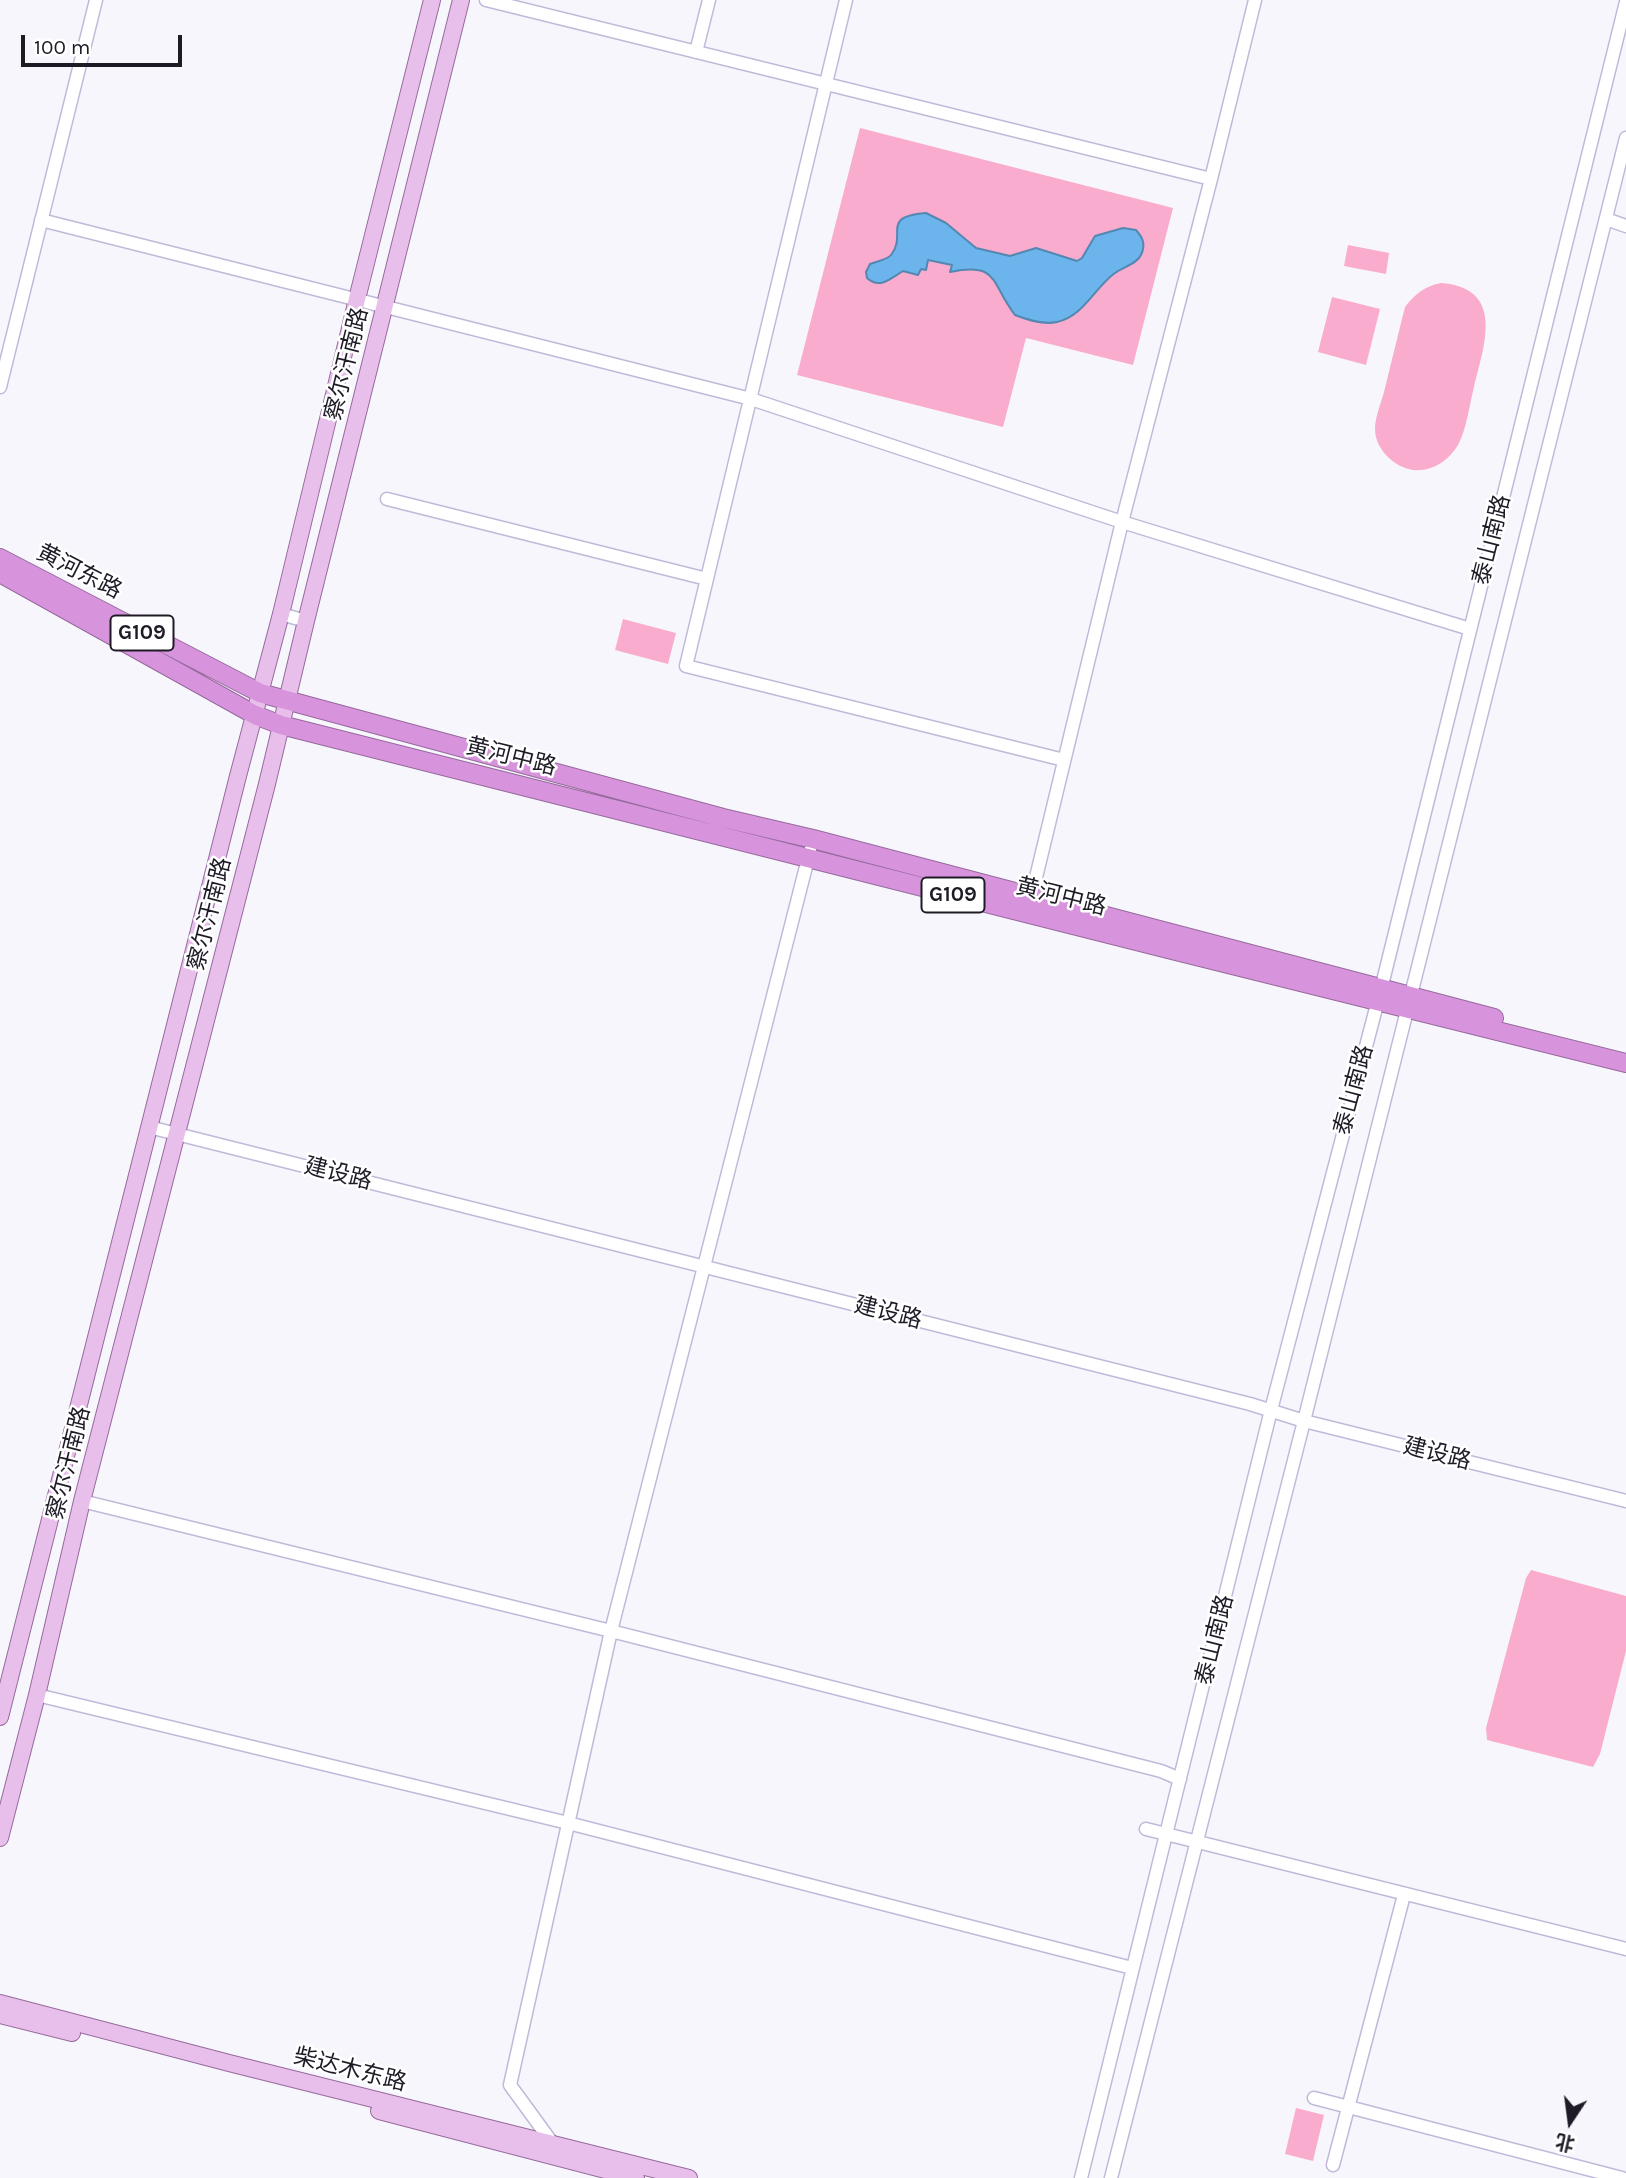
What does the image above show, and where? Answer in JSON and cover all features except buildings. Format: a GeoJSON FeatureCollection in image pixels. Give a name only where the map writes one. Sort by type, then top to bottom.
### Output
{"type":"FeatureCollection","features":[{"type":"Feature","properties":{"kind":"highway","name":"黄河东路"},"geometry":{"type":"LineString","coordinates":[[0,558],[260,693],[287,699]]}},
{"type":"Feature","properties":{"kind":"highway","name":"黄河东路"},"geometry":{"type":"LineString","coordinates":[[0,573],[255,715],[281,725]]}},
{"type":"Feature","properties":{"kind":"highway","name":"黄河中路"},"geometry":{"type":"LineString","coordinates":[[287,699],[723,818],[813,839],[1031,898],[1626,1063]]}},
{"type":"Feature","properties":{"kind":"highway","name":"黄河中路"},"geometry":{"type":"LineString","coordinates":[[281,725],[808,858],[1379,995]]}},
{"type":"Feature","properties":{"kind":"highway","name":"黄河中路"},"geometry":{"type":"LineString","coordinates":[[1409,1003],[1626,1052]]}},
{"type":"Feature","properties":{"kind":"main road","name":"察尔汗南路"},"geometry":{"type":"LineString","coordinates":[[0,1717],[281,614],[432,0]]}},
{"type":"Feature","properties":{"kind":"main road","name":"察尔汗南路"},"geometry":{"type":"LineString","coordinates":[[0,1838],[37,1695],[82,1501],[178,1134],[461,0]]}},
{"type":"Feature","properties":{"kind":"main road","name":"柴达木东路"},"geometry":{"type":"LineString","coordinates":[[0,2003],[689,2178]]}},
{"type":"Feature","properties":{"kind":"main road","name":"柴达木东路"},"geometry":{"type":"LineString","coordinates":[[0,2015],[227,2071],[636,2178]]}},
{"type":"Feature","properties":{"kind":"street"},"geometry":{"type":"LineString","coordinates":[[0,387],[96,0]]}},
{"type":"Feature","properties":{"kind":"street"},"geometry":{"type":"LineString","coordinates":[[486,0],[1211,179]]}},
{"type":"Feature","properties":{"kind":"street"},"geometry":{"type":"LineString","coordinates":[[696,52],[709,0]]}},
{"type":"Feature","properties":{"kind":"street"},"geometry":{"type":"LineString","coordinates":[[846,0],[686,666],[1064,760]]}},
{"type":"Feature","properties":{"kind":"street"},"geometry":{"type":"LineString","coordinates":[[1031,898],[1122,522],[1255,0]]}},
{"type":"Feature","properties":{"kind":"street","name":"泰山南路"},"geometry":{"type":"LineString","coordinates":[[1081,2178],[1271,1410],[1379,995],[1626,2]]}},
{"type":"Feature","properties":{"kind":"street","name":"泰山南路"},"geometry":{"type":"LineString","coordinates":[[1111,2178],[1626,138]]}},
{"type":"Feature","properties":{"kind":"street"},"geometry":{"type":"LineString","coordinates":[[1606,219],[1626,226]]}},
{"type":"Feature","properties":{"kind":"street"},"geometry":{"type":"LineString","coordinates":[[41,220],[751,399],[1122,522],[1469,629]]}},
{"type":"Feature","properties":{"kind":"street"},"geometry":{"type":"LineString","coordinates":[[387,499],[707,579]]}},
{"type":"Feature","properties":{"kind":"street"},"geometry":{"type":"LineString","coordinates":[[281,614],[306,621]]}},
{"type":"Feature","properties":{"kind":"street"},"geometry":{"type":"LineString","coordinates":[[553,2144],[510,2085],[611,1631],[813,839]]}},
{"type":"Feature","properties":{"kind":"street","name":"建设路"},"geometry":{"type":"LineString","coordinates":[[149,1126],[1626,1501]]}},
{"type":"Feature","properties":{"kind":"street"},"geometry":{"type":"LineString","coordinates":[[82,1501],[611,1631],[1161,1771],[1180,1779]]}},
{"type":"Feature","properties":{"kind":"street"},"geometry":{"type":"LineString","coordinates":[[37,1695],[568,1824],[1132,1968]]}},
{"type":"Feature","properties":{"kind":"street"},"geometry":{"type":"LineString","coordinates":[[1146,1829],[1626,1949]]}},
{"type":"Feature","properties":{"kind":"street"},"geometry":{"type":"LineString","coordinates":[[1333,2165],[1404,1895]]}},
{"type":"Feature","properties":{"kind":"street"},"geometry":{"type":"LineString","coordinates":[[1314,2098],[1622,2178]]}},
{"type":"Feature","properties":{"kind":"shaded area"},"geometry":{"type":"Polygon","coordinates":[[[860,128],[1173,208],[1133,365],[1026,338],[1003,427],[797,375],[860,128]]]}},
{"type":"Feature","properties":{"kind":"shaded area"},"geometry":{"type":"Polygon","coordinates":[[[1348,245],[1389,253],[1386,274],[1344,266],[1348,245]]]}},
{"type":"Feature","properties":{"kind":"shaded area"},"geometry":{"type":"Polygon","coordinates":[[[1441,283],[1461,287],[1475,296],[1483,307],[1485,337],[1466,424],[1458,445],[1439,464],[1427,469],[1413,470],[1399,465],[1382,450],[1376,436],[1375,424],[1405,307],[1421,291],[1441,283]]]}},
{"type":"Feature","properties":{"kind":"shaded area"},"geometry":{"type":"Polygon","coordinates":[[[1332,297],[1380,309],[1366,365],[1318,352],[1332,297]]]}},
{"type":"Feature","properties":{"kind":"shaded area"},"geometry":{"type":"Polygon","coordinates":[[[623,619],[676,633],[668,664],[615,650],[623,619]]]}},
{"type":"Feature","properties":{"kind":"shaded area"},"geometry":{"type":"Polygon","coordinates":[[[1531,1570],[1626,1596],[1626,1651],[1600,1754],[1593,1767],[1487,1740],[1486,1728],[1526,1578],[1531,1570]]]}},
{"type":"Feature","properties":{"kind":"shaded area"},"geometry":{"type":"Polygon","coordinates":[[[1296,2108],[1324,2115],[1313,2161],[1285,2154],[1296,2108]]]}},
{"type":"Feature","properties":{"kind":"water"},"geometry":{"type":"Polygon","coordinates":[[[926,213],[946,223],[976,248],[1010,256],[1036,248],[1077,261],[1082,258],[1095,236],[1123,228],[1136,230],[1142,239],[1143,248],[1136,261],[1108,279],[1074,314],[1057,322],[1041,322],[1015,315],[992,277],[977,270],[950,272],[952,265],[928,260],[926,270],[921,269],[918,275],[903,271],[881,283],[867,278],[866,272],[870,264],[891,255],[897,240],[897,228],[903,218],[926,213]]]}}]}
